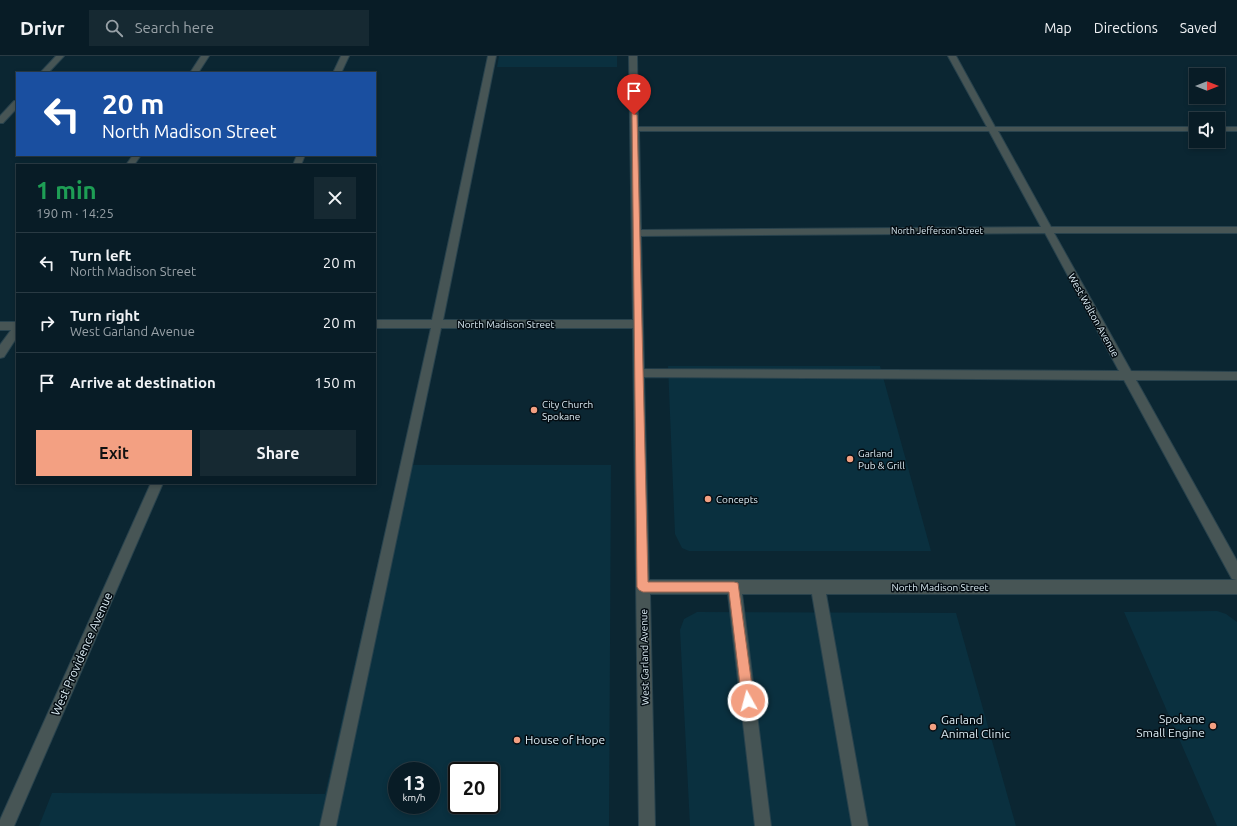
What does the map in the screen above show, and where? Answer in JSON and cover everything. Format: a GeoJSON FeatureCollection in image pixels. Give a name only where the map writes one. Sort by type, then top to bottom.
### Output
{"type":"FeatureCollection","features":[{"type":"Feature","properties":{"kind":"street"},"geometry":{"type":"LineString","coordinates":[[45,72],[60,56]]}},
{"type":"Feature","properties":{"kind":"street"},"geometry":{"type":"LineString","coordinates":[[195,72],[206,56]]}},
{"type":"Feature","properties":{"kind":"street"},"geometry":{"type":"LineString","coordinates":[[338,72],[345,56]]}},
{"type":"Feature","properties":{"kind":"street"},"geometry":{"type":"LineString","coordinates":[[328,826],[437,324],[492,56]]}},
{"type":"Feature","properties":{"kind":"street","name":"West Garland Avenue"},"geometry":{"type":"LineString","coordinates":[[633,56],[647,826]]}},
{"type":"Feature","properties":{"kind":"street","name":"West Walton Avenue"},"geometry":{"type":"LineString","coordinates":[[952,56],[1237,574]]}},
{"type":"Feature","properties":{"kind":"street"},"geometry":{"type":"LineString","coordinates":[[0,121],[16,104]]}},
{"type":"Feature","properties":{"kind":"street"},"geometry":{"type":"LineString","coordinates":[[634,129],[1189,129]]}},
{"type":"Feature","properties":{"kind":"street"},"geometry":{"type":"LineString","coordinates":[[1225,129],[1237,129]]}},
{"type":"Feature","properties":{"kind":"street","name":"North Jefferson Street"},"geometry":{"type":"LineString","coordinates":[[637,233],[1237,230]]}},
{"type":"Feature","properties":{"kind":"street","name":"North Madison Street"},"geometry":{"type":"LineString","coordinates":[[376,324],[638,324]]}},
{"type":"Feature","properties":{"kind":"street"},"geometry":{"type":"LineString","coordinates":[[0,326],[16,327]]}},
{"type":"Feature","properties":{"kind":"street"},"geometry":{"type":"LineString","coordinates":[[0,354],[16,329]]}},
{"type":"Feature","properties":{"kind":"street"},"geometry":{"type":"LineString","coordinates":[[639,373],[1237,376]]}},
{"type":"Feature","properties":{"kind":"street","name":"West Providence Avenue"},"geometry":{"type":"LineString","coordinates":[[6,826],[157,484]]}},
{"type":"Feature","properties":{"kind":"street","name":"North Madison Street"},"geometry":{"type":"LineString","coordinates":[[643,587],[1237,587]]}},
{"type":"Feature","properties":{"kind":"street"},"geometry":{"type":"LineString","coordinates":[[734,587],[763,826]]}},
{"type":"Feature","properties":{"kind":"street"},"geometry":{"type":"LineString","coordinates":[[818,587],[860,826]]}},
{"type":"Feature","properties":{"kind":"shaded area"},"geometry":{"type":"Polygon","coordinates":[[[499,56],[617,56],[617,67],[497,67],[499,56]]]}},
{"type":"Feature","properties":{"kind":"shaded area"},"geometry":{"type":"Polygon","coordinates":[[[668,366],[880,366],[931,551],[689,551],[682,548],[675,534],[668,366]]]}},
{"type":"Feature","properties":{"kind":"shaded area"},"geometry":{"type":"Polygon","coordinates":[[[400,465],[611,465],[609,826],[39,826],[52,793],[325,794],[400,465]]]}},
{"type":"Feature","properties":{"kind":"shaded area"},"geometry":{"type":"Polygon","coordinates":[[[1217,611],[1226,614],[1237,622],[1237,826],[1217,826],[1124,612],[1217,611]]]}},
{"type":"Feature","properties":{"kind":"shaded area"},"geometry":{"type":"Polygon","coordinates":[[[697,612],[956,613],[1016,826],[690,826],[680,630],[684,619],[697,612]]]}},
{"type":"Feature","properties":{"kind":"place","name":"City Church Spokane"},"geometry":{"type":"Point","coordinates":[534,410]}},
{"type":"Feature","properties":{"kind":"place","name":"Garland Pub & Grill"},"geometry":{"type":"Point","coordinates":[850,459]}},
{"type":"Feature","properties":{"kind":"place","name":"Concepts"},"geometry":{"type":"Point","coordinates":[708,499]}},
{"type":"Feature","properties":{"kind":"place","name":"Spokane Small Engine"},"geometry":{"type":"Point","coordinates":[1213,726]}},
{"type":"Feature","properties":{"kind":"place","name":"Garland Animal Clinic"},"geometry":{"type":"Point","coordinates":[933,727]}},
{"type":"Feature","properties":{"kind":"place","name":"House of Hope"},"geometry":{"type":"Point","coordinates":[517,740]}},
{"type":"Feature","properties":{"kind":"route"},"geometry":{"type":"LineString","coordinates":[[634,115],[643,587],[734,587],[748,701]]}}]}
